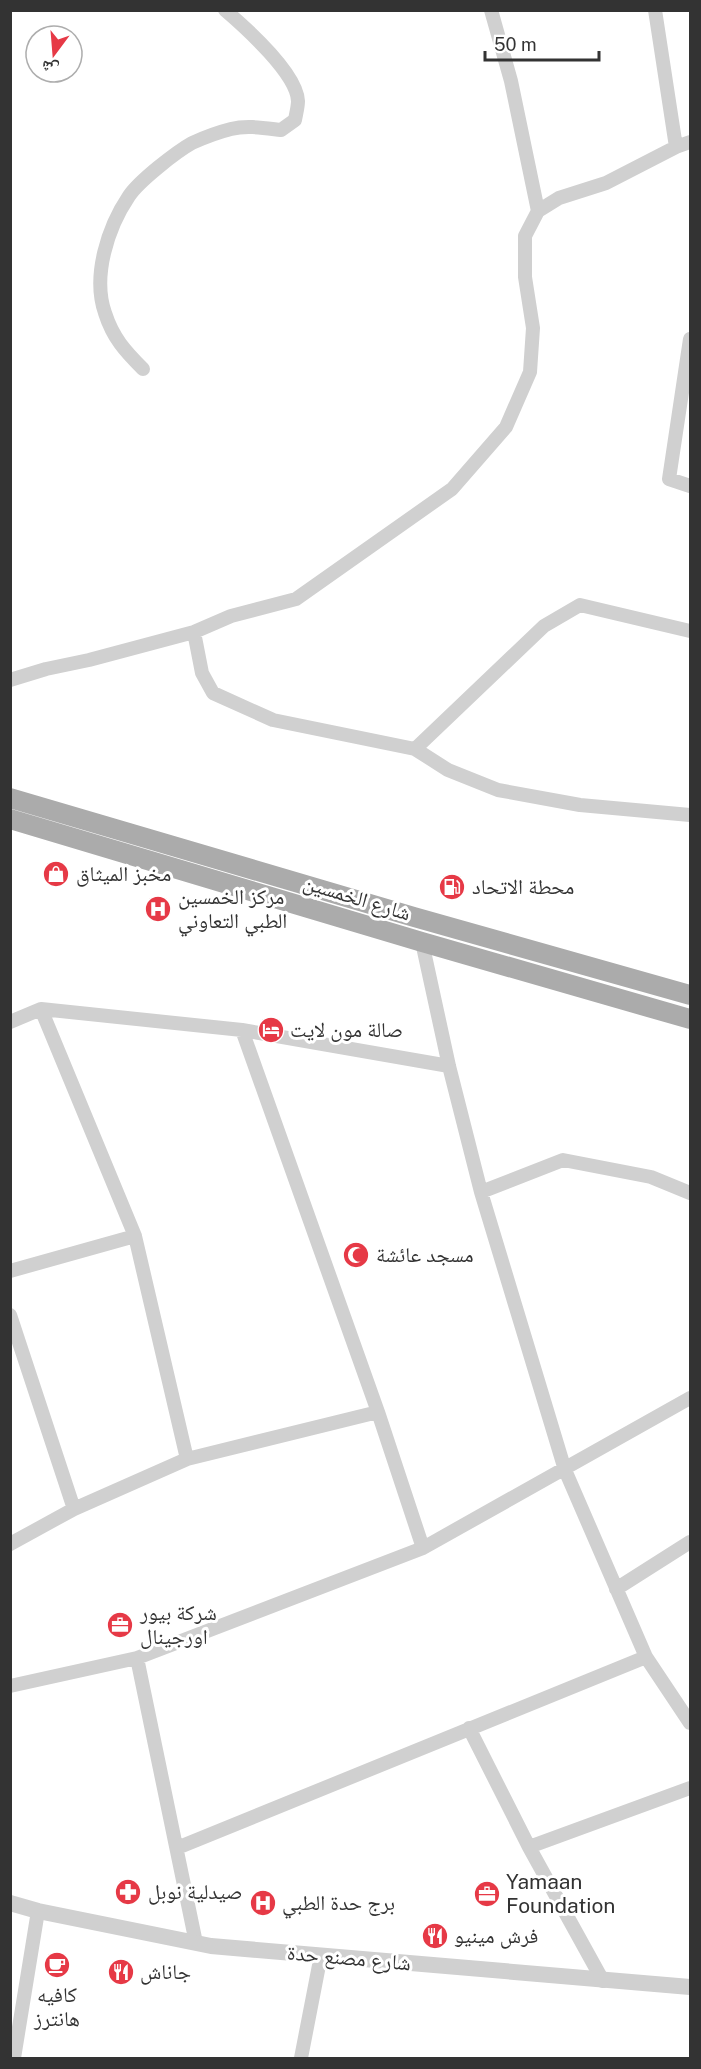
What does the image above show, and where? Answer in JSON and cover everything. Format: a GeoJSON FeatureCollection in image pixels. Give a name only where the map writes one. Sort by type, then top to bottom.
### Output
{"type":"FeatureCollection","features":[{"type":"Feature","properties":{"kind":"main road","name":"شارع الخمسين"},"geometry":{"type":"LineString","coordinates":[[10,798],[496,940],[690,994]]}},
{"type":"Feature","properties":{"kind":"main road","name":"شارع الخمسين"},"geometry":{"type":"LineString","coordinates":[[10,819],[690,1019]]}},
{"type":"Feature","properties":{"kind":"main road"},"geometry":{"type":"LineString","coordinates":[[490,962],[496,940]]}},
{"type":"Feature","properties":{"kind":"street"},"geometry":{"type":"LineString","coordinates":[[142,369],[120,345],[104,312],[99,275],[109,235],[129,195],[156,169],[192,143],[232,129],[257,127],[281,130],[295,120],[298,100],[274,56],[225,10]]}},
{"type":"Feature","properties":{"kind":"street"},"geometry":{"type":"LineString","coordinates":[[491,10],[511,81],[538,211]]}},
{"type":"Feature","properties":{"kind":"street"},"geometry":{"type":"LineString","coordinates":[[655,10],[676,147]]}},
{"type":"Feature","properties":{"kind":"street"},"geometry":{"type":"LineString","coordinates":[[10,681],[45,669],[89,660],[194,632],[231,616],[296,599],[452,489],[506,427],[530,372],[533,328],[525,277],[525,236],[538,211],[559,198],[606,183],[690,142]]}},
{"type":"Feature","properties":{"kind":"street"},"geometry":{"type":"LineString","coordinates":[[690,339],[690,354],[669,479],[690,486]]}},
{"type":"Feature","properties":{"kind":"street"},"geometry":{"type":"LineString","coordinates":[[415,749],[544,626],[580,605],[690,632]]}},
{"type":"Feature","properties":{"kind":"street"},"geometry":{"type":"LineString","coordinates":[[194,632],[202,673],[213,693],[273,720],[415,749],[448,770],[498,790],[580,805],[690,815]]}},
{"type":"Feature","properties":{"kind":"street"},"geometry":{"type":"LineString","coordinates":[[422,942],[449,1066],[481,1192],[565,1470],[646,1657],[690,1723]]}},
{"type":"Feature","properties":{"kind":"street"},"geometry":{"type":"LineString","coordinates":[[10,1022],[41,1009],[242,1030],[449,1066]]}},
{"type":"Feature","properties":{"kind":"street"},"geometry":{"type":"LineString","coordinates":[[41,1009],[135,1236],[187,1459]]}},
{"type":"Feature","properties":{"kind":"street"},"geometry":{"type":"LineString","coordinates":[[242,1030],[378,1412],[423,1548]]}},
{"type":"Feature","properties":{"kind":"street"},"geometry":{"type":"LineString","coordinates":[[481,1192],[563,1160],[651,1177],[690,1193]]}},
{"type":"Feature","properties":{"kind":"street"},"geometry":{"type":"LineString","coordinates":[[10,1271],[135,1236]]}},
{"type":"Feature","properties":{"kind":"street"},"geometry":{"type":"LineString","coordinates":[[10,1315],[74,1509]]}},
{"type":"Feature","properties":{"kind":"street"},"geometry":{"type":"LineString","coordinates":[[10,1686],[137,1658],[423,1548],[690,1398]]}},
{"type":"Feature","properties":{"kind":"street"},"geometry":{"type":"LineString","coordinates":[[10,1545],[74,1509],[187,1459],[378,1412]]}},
{"type":"Feature","properties":{"kind":"street"},"geometry":{"type":"LineString","coordinates":[[616,1589],[690,1542]]}},
{"type":"Feature","properties":{"kind":"street"},"geometry":{"type":"LineString","coordinates":[[177,1848],[646,1657]]}},
{"type":"Feature","properties":{"kind":"street"},"geometry":{"type":"LineString","coordinates":[[137,1658],[196,1942]]}},
{"type":"Feature","properties":{"kind":"street"},"geometry":{"type":"LineString","coordinates":[[469,1728],[603,1981]]}},
{"type":"Feature","properties":{"kind":"street"},"geometry":{"type":"LineString","coordinates":[[530,1847],[690,1788]]}},
{"type":"Feature","properties":{"kind":"street","name":"شارع مصنع حدة"},"geometry":{"type":"LineString","coordinates":[[10,1903],[211,1946],[690,1987]]}},
{"type":"Feature","properties":{"kind":"street"},"geometry":{"type":"LineString","coordinates":[[14,2058],[39,1911]]}},
{"type":"Feature","properties":{"kind":"street"},"geometry":{"type":"LineString","coordinates":[[302,2058],[321,1955]]}},
{"type":"Feature","properties":{"kind":"place","name":"مخبز الميثاق"},"geometry":{"type":"Point","coordinates":[56,874]}},
{"type":"Feature","properties":{"kind":"place","name":"محطة الاتحاد"},"geometry":{"type":"Point","coordinates":[452,887]}},
{"type":"Feature","properties":{"kind":"place","name":"مركز الخمسين الطبي التعاوني"},"geometry":{"type":"Point","coordinates":[158,909]}},
{"type":"Feature","properties":{"kind":"place","name":"صالة مون لايت"},"geometry":{"type":"Point","coordinates":[271,1030]}},
{"type":"Feature","properties":{"kind":"place","name":"مسجد عائشة"},"geometry":{"type":"Point","coordinates":[356,1255]}},
{"type":"Feature","properties":{"kind":"place","name":"شركة بيور اورجينال"},"geometry":{"type":"Point","coordinates":[120,1625]}},
{"type":"Feature","properties":{"kind":"place","name":"صيدلية نوبل"},"geometry":{"type":"Point","coordinates":[128,1892]}},
{"type":"Feature","properties":{"kind":"place","name":"Yamaan Foundation"},"geometry":{"type":"Point","coordinates":[487,1894]}},
{"type":"Feature","properties":{"kind":"place","name":"برج حدة الطبي"},"geometry":{"type":"Point","coordinates":[263,1903]}},
{"type":"Feature","properties":{"kind":"place","name":"فرش مينيو"},"geometry":{"type":"Point","coordinates":[435,1936]}},
{"type":"Feature","properties":{"kind":"place","name":"كافيه هانترز"},"geometry":{"type":"Point","coordinates":[57,1965]}},
{"type":"Feature","properties":{"kind":"place","name":"جاناش"},"geometry":{"type":"Point","coordinates":[121,1972]}}]}
